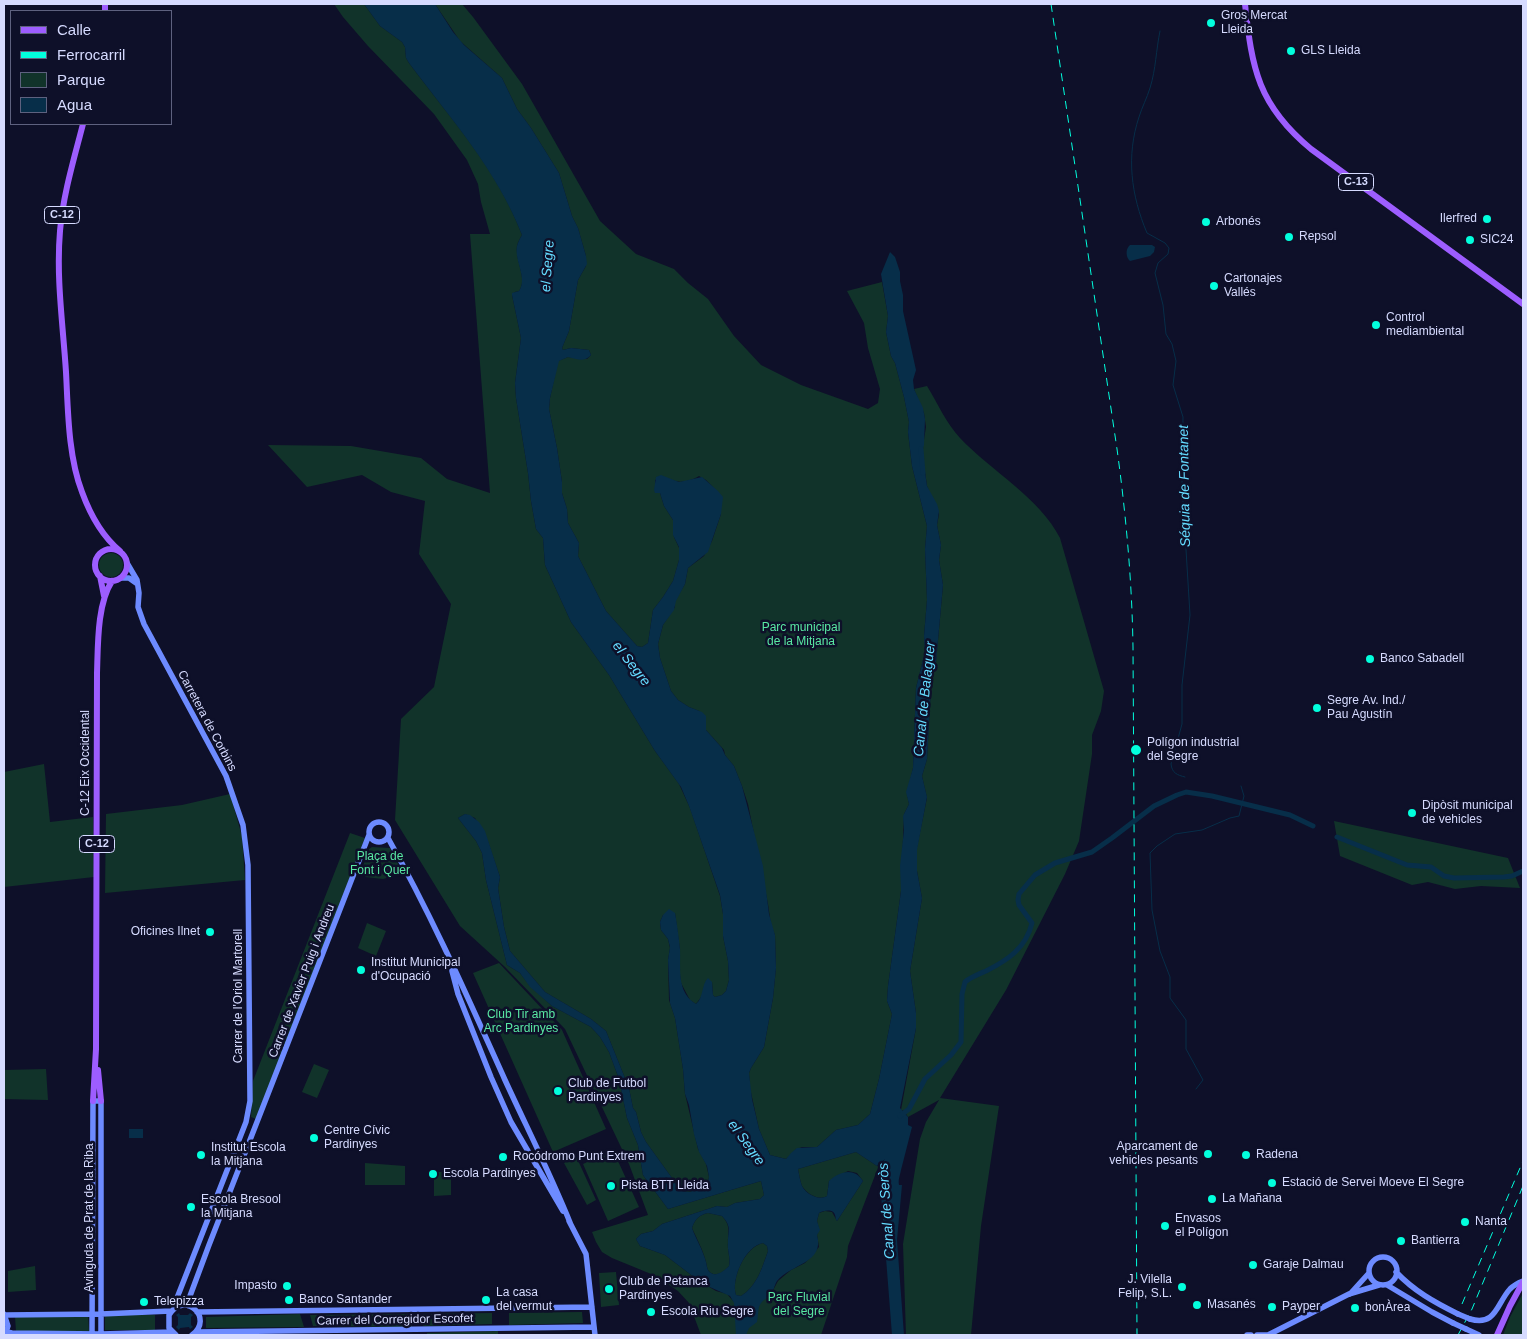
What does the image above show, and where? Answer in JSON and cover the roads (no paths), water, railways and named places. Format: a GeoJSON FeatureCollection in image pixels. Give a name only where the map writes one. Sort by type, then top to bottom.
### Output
{"type":"FeatureCollection","features":[{"type":"Feature","properties":{"kind":"main road","name":"C-13"},"geometry":{"type":"LineString","coordinates":[[1245,4],[1250,51],[1258,78],[1272,107],[1288,128],[1311,149],[1523,304]]}},
{"type":"Feature","properties":{"kind":"main road","name":"C-12"},"geometry":{"type":"LineString","coordinates":[[83,125],[63,209],[59,281],[74,464],[82,492],[102,532]]}},
{"type":"Feature","properties":{"kind":"main road"},"geometry":{"type":"LineString","coordinates":[[100,576],[112,581],[120,578],[126,572],[127,563],[124,555],[102,532]]}},
{"type":"Feature","properties":{"kind":"main road"},"geometry":{"type":"LineString","coordinates":[[102,532],[102,548],[96,562],[96,568],[100,576],[104,597]]}},
{"type":"Feature","properties":{"kind":"main road"},"geometry":{"type":"LineString","coordinates":[[101,552],[108,549],[120,552]]}},
{"type":"Feature","properties":{"kind":"main road"},"geometry":{"type":"LineString","coordinates":[[104,597],[112,581]]}},
{"type":"Feature","properties":{"kind":"main road","name":"C-12 Eix Occidental"},"geometry":{"type":"LineString","coordinates":[[96,1049],[97,673],[104,597]]}},
{"type":"Feature","properties":{"kind":"main road","name":"Avinguda de Prat de la Riba"},"geometry":{"type":"LineString","coordinates":[[96,1049],[101,1101]]}},
{"type":"Feature","properties":{"kind":"main road","name":"Avinguda de Prat de la Riba"},"geometry":{"type":"LineString","coordinates":[[93,1101],[96,1049]]}},
{"type":"Feature","properties":{"kind":"main road"},"geometry":{"type":"LineString","coordinates":[[1497,1335],[1523,1281]]}},
{"type":"Feature","properties":{"kind":"street"},"geometry":{"type":"LineString","coordinates":[[127,563],[137,580],[138,586]]}},
{"type":"Feature","properties":{"kind":"street"},"geometry":{"type":"LineString","coordinates":[[120,578],[133,580],[138,586]]}},
{"type":"Feature","properties":{"kind":"street","name":"Carretera de Corbins"},"geometry":{"type":"LineString","coordinates":[[138,586],[138,607],[144,624],[226,776],[243,825],[248,869]]}},
{"type":"Feature","properties":{"kind":"street"},"geometry":{"type":"LineString","coordinates":[[388,838],[379,842],[370,839],[371,826],[379,821],[388,825],[390,832],[388,838],[417,892],[546,1167],[559,1200],[586,1254],[595,1335]]}},
{"type":"Feature","properties":{"kind":"street","name":"Carrer de Xavier Puig i Andreu"},"geometry":{"type":"LineString","coordinates":[[190,1306],[190,1296],[209,1245],[370,839]]}},
{"type":"Feature","properties":{"kind":"street","name":"Carrer de l'Oriol Martorell"},"geometry":{"type":"LineString","coordinates":[[173,1309],[246,1122],[250,1101],[248,869]]}},
{"type":"Feature","properties":{"kind":"street"},"geometry":{"type":"LineString","coordinates":[[450,962],[458,994],[511,1122],[533,1162],[559,1200]]}},
{"type":"Feature","properties":{"kind":"street"},"geometry":{"type":"LineString","coordinates":[[93,1101],[101,1101]]}},
{"type":"Feature","properties":{"kind":"street","name":"Avinguda de Prat de la Riba"},"geometry":{"type":"LineString","coordinates":[[92,1335],[93,1101]]}},
{"type":"Feature","properties":{"kind":"street","name":"Avinguda de Prat de la Riba"},"geometry":{"type":"LineString","coordinates":[[101,1101],[101,1335]]}},
{"type":"Feature","properties":{"kind":"street"},"geometry":{"type":"LineString","coordinates":[[246,1122],[256,1126]]}},
{"type":"Feature","properties":{"kind":"street"},"geometry":{"type":"LineString","coordinates":[[533,1162],[538,1160],[540,1156]]}},
{"type":"Feature","properties":{"kind":"street"},"geometry":{"type":"LineString","coordinates":[[533,1162],[546,1167]]}},
{"type":"Feature","properties":{"kind":"street"},"geometry":{"type":"LineString","coordinates":[[1379,1285],[1373,1282],[1369,1273],[1370,1264],[1380,1258],[1390,1260],[1396,1266],[1395,1278],[1387,1285]]}},
{"type":"Feature","properties":{"kind":"street"},"geometry":{"type":"LineString","coordinates":[[1396,1272],[1426,1298],[1458,1314],[1480,1321],[1490,1318],[1496,1312],[1509,1290],[1523,1281]]}},
{"type":"Feature","properties":{"kind":"street"},"geometry":{"type":"LineString","coordinates":[[1350,1294],[1369,1273]]}},
{"type":"Feature","properties":{"kind":"street"},"geometry":{"type":"LineString","coordinates":[[1257,1335],[1268,1335],[1350,1294],[1379,1285],[1387,1285],[1432,1312],[1479,1335]]}},
{"type":"Feature","properties":{"kind":"street"},"geometry":{"type":"LineString","coordinates":[[4,1314],[101,1314],[190,1306],[197,1312],[200,1322],[194,1333]]}},
{"type":"Feature","properties":{"kind":"street","name":"Carrer del Corregidor Escofet"},"geometry":{"type":"LineString","coordinates":[[197,1312],[592,1307]]}},
{"type":"Feature","properties":{"kind":"street"},"geometry":{"type":"LineString","coordinates":[[4,1314],[8,1320],[6,1333],[12,1334],[174,1334],[168,1320],[173,1309]]}},
{"type":"Feature","properties":{"kind":"street","name":"Carrer del Corregidor Escofet"},"geometry":{"type":"LineString","coordinates":[[194,1333],[594,1327]]}},
{"type":"Feature","properties":{"kind":"water"},"geometry":{"type":"Polygon","coordinates":[[[364,4],[435,4],[464,45],[502,78],[517,109],[559,173],[572,216],[578,228],[587,264],[578,280],[569,331],[562,348],[563,350],[571,348],[589,350],[591,355],[583,360],[568,357],[559,361],[550,398],[549,409],[557,448],[562,493],[567,509],[568,523],[579,543],[578,556],[606,611],[637,646],[642,647],[648,643],[653,610],[673,581],[679,560],[679,547],[673,535],[673,520],[664,506],[660,493],[655,493],[654,490],[656,477],[661,475],[679,482],[702,477],[723,497],[721,514],[708,552],[688,568],[685,584],[676,601],[674,610],[663,625],[658,644],[660,658],[671,691],[678,700],[706,716],[706,730],[722,748],[734,766],[742,786],[763,866],[769,914],[775,935],[776,968],[773,998],[764,1047],[749,1073],[752,1099],[759,1129],[770,1155],[786,1159],[797,1148],[817,1147],[836,1130],[858,1125],[870,1114],[892,1014],[887,1001],[888,986],[901,891],[900,866],[904,830],[903,816],[909,804],[906,792],[913,768],[916,688],[925,652],[924,636],[927,600],[925,549],[927,526],[912,466],[908,432],[909,422],[904,397],[895,363],[891,356],[886,332],[888,316],[881,274],[890,252],[895,257],[900,272],[903,311],[916,370],[913,380],[914,389],[923,408],[925,419],[922,465],[927,486],[939,511],[937,525],[941,545],[939,560],[943,585],[936,662],[930,677],[927,759],[922,776],[927,797],[917,850],[917,871],[922,898],[910,971],[916,1013],[916,1028],[900,1108],[908,1117],[908,1125],[912,1127],[899,1181],[899,1185],[902,1185],[897,1240],[904,1335],[892,1335],[879,1168],[885,1159],[877,1166],[856,1152],[798,1169],[804,1189],[820,1198],[827,1196],[829,1181],[842,1173],[851,1172],[863,1181],[837,1221],[832,1211],[819,1213],[817,1221],[820,1230],[817,1235],[818,1244],[816,1252],[812,1257],[783,1275],[777,1281],[771,1293],[760,1305],[757,1322],[749,1328],[746,1335],[736,1335],[734,1303],[730,1296],[703,1284],[665,1255],[640,1246],[636,1239],[641,1234],[653,1231],[662,1224],[717,1206],[727,1207],[735,1203],[760,1199],[764,1195],[761,1181],[668,1209],[643,1175],[638,1145],[627,1118],[619,1079],[609,1052],[600,1037],[591,1027],[552,1006],[530,987],[520,973],[507,965],[486,880],[482,853],[476,841],[458,818],[465,814],[470,815],[479,822],[485,831],[500,877],[498,888],[510,951],[545,992],[591,1019],[606,1031],[629,1088],[633,1108],[646,1142],[682,1191],[690,1192],[705,1186],[709,1177],[707,1166],[699,1152],[694,1134],[685,1094],[675,1018],[670,1003],[668,960],[670,947],[668,939],[661,930],[660,922],[663,915],[669,909],[675,913],[680,949],[682,986],[690,999],[696,1004],[699,1001],[704,984],[708,978],[712,982],[713,995],[715,997],[722,995],[726,991],[729,980],[720,895],[681,787],[655,751],[609,675],[571,622],[545,565],[543,538],[536,529],[531,501],[516,398],[515,383],[521,338],[512,293],[519,291],[522,281],[517,258],[517,245],[522,235],[500,188],[472,145],[409,63],[402,42],[380,26],[364,4]],[[708,1213],[698,1218],[692,1228],[708,1270],[716,1274],[729,1266],[729,1229],[722,1216],[708,1213]],[[763,1243],[756,1245],[750,1250],[741,1264],[736,1281],[736,1295],[741,1296],[747,1292],[758,1276],[768,1251],[767,1246],[763,1243]]]}},
{"type":"Feature","properties":{"kind":"water"},"geometry":{"type":"Polygon","coordinates":[[[1130,245],[1152,245],[1155,247],[1154,252],[1150,256],[1130,261],[1127,249],[1130,245]]]}},
{"type":"Feature","properties":{"kind":"water"},"geometry":{"type":"Polygon","coordinates":[[[129,1129],[143,1129],[143,1138],[129,1138],[129,1129]]]}},
{"type":"Feature","properties":{"kind":"water"},"geometry":{"type":"Polygon","coordinates":[[[179,1313],[180,1315],[188,1315],[190,1313],[193,1315],[191,1317],[191,1325],[193,1327],[190,1329],[189,1327],[180,1328],[179,1330],[176,1327],[178,1325],[178,1317],[176,1315],[179,1313]]]}},
{"type":"Feature","properties":{"kind":"waterway","name":"Séquia de Fontanet"},"geometry":{"type":"LineString","coordinates":[[1160,31],[1152,81],[1135,132],[1132,175],[1137,204],[1147,233],[1165,243],[1169,248],[1168,254],[1158,263],[1155,273],[1163,305],[1166,334],[1172,344],[1176,361],[1173,385],[1183,417],[1182,484],[1190,615],[1182,685],[1182,724],[1171,764],[1172,770],[1175,773],[1185,777]]}},
{"type":"Feature","properties":{"kind":"waterway","name":"Canal de Balaguer"},"geometry":{"type":"LineString","coordinates":[[921,449],[923,473]]}},
{"type":"Feature","properties":{"kind":"waterway","name":"Séquia de Fontanet"},"geometry":{"type":"LineString","coordinates":[[1196,1089],[1203,1080],[1186,1049],[1186,1020],[1170,998],[1170,977],[1160,951],[1152,910],[1150,853],[1175,834],[1202,830],[1239,816],[1244,796],[1241,786]]}},
{"type":"Feature","properties":{"kind":"waterway"},"geometry":{"type":"LineString","coordinates":[[900,1116],[909,1109],[925,1079],[951,1055],[961,1042],[962,994],[965,982],[1009,958],[1021,946],[1029,932],[1032,923],[1019,905],[1018,900],[1019,894],[1035,875],[1055,863],[1092,852],[1154,806],[1186,792],[1212,796],[1290,815],[1313,826]]}},
{"type":"Feature","properties":{"kind":"waterway"},"geometry":{"type":"LineString","coordinates":[[1337,837],[1407,865],[1431,867],[1444,876],[1454,878],[1504,877],[1523,871]]}},
{"type":"Feature","properties":{"kind":"railway"},"geometry":{"type":"LineString","coordinates":[[1051,4],[1117,449],[1130,573],[1133,647],[1137,1335]]}},
{"type":"Feature","properties":{"kind":"railway"},"geometry":{"type":"LineString","coordinates":[[1462,1304],[1523,1161]]}},
{"type":"Feature","properties":{"kind":"railway"},"geometry":{"type":"LineString","coordinates":[[1458,1335],[1472,1309],[1523,1186]]}},
{"type":"Feature","properties":{"kind":"place","name":"Gros Mercat Lleida"},"geometry":{"type":"Point","coordinates":[1211,23]}},
{"type":"Feature","properties":{"kind":"place","name":"GLS Lleida"},"geometry":{"type":"Point","coordinates":[1291,51]}},
{"type":"Feature","properties":{"kind":"place","name":"Ilerfred"},"geometry":{"type":"Point","coordinates":[1487,219]}},
{"type":"Feature","properties":{"kind":"place","name":"Arbonés"},"geometry":{"type":"Point","coordinates":[1206,222]}},
{"type":"Feature","properties":{"kind":"place","name":"Repsol"},"geometry":{"type":"Point","coordinates":[1289,237]}},
{"type":"Feature","properties":{"kind":"place","name":"SIC24"},"geometry":{"type":"Point","coordinates":[1470,240]}},
{"type":"Feature","properties":{"kind":"place","name":"Cartonajes Vallés"},"geometry":{"type":"Point","coordinates":[1214,286]}},
{"type":"Feature","properties":{"kind":"place","name":"Control mediambiental"},"geometry":{"type":"Point","coordinates":[1376,325]}},
{"type":"Feature","properties":{"kind":"place","name":"Banco Sabadell"},"geometry":{"type":"Point","coordinates":[1370,659]}},
{"type":"Feature","properties":{"kind":"place","name":"Segre Av. Ind./ Pau Agustín"},"geometry":{"type":"Point","coordinates":[1317,708]}},
{"type":"Feature","properties":{"kind":"place","name":"Polígon industrial del Segre"},"geometry":{"type":"Point","coordinates":[1136,750]}},
{"type":"Feature","properties":{"kind":"place","name":"Dipòsit municipal de vehicles"},"geometry":{"type":"Point","coordinates":[1412,813]}},
{"type":"Feature","properties":{"kind":"place","name":"Oficines Ilnet"},"geometry":{"type":"Point","coordinates":[210,932]}},
{"type":"Feature","properties":{"kind":"place","name":"Institut Municipal d'Ocupació"},"geometry":{"type":"Point","coordinates":[361,970]}},
{"type":"Feature","properties":{"kind":"place","name":"Club de Futbol Pardinyes"},"geometry":{"type":"Point","coordinates":[558,1091]}},
{"type":"Feature","properties":{"kind":"place","name":"Centre Cívic Pardinyes"},"geometry":{"type":"Point","coordinates":[314,1138]}},
{"type":"Feature","properties":{"kind":"place","name":"Aparcament de vehicles pesants"},"geometry":{"type":"Point","coordinates":[1208,1154]}},
{"type":"Feature","properties":{"kind":"place","name":"Institut Escola la Mitjana"},"geometry":{"type":"Point","coordinates":[201,1155]}},
{"type":"Feature","properties":{"kind":"place","name":"Radena"},"geometry":{"type":"Point","coordinates":[1246,1155]}},
{"type":"Feature","properties":{"kind":"place","name":"Rocódromo Punt Extrem"},"geometry":{"type":"Point","coordinates":[503,1157]}},
{"type":"Feature","properties":{"kind":"place","name":"Escola Pardinyes"},"geometry":{"type":"Point","coordinates":[433,1174]}},
{"type":"Feature","properties":{"kind":"place","name":"Estació de Servei Moeve El Segre"},"geometry":{"type":"Point","coordinates":[1272,1183]}},
{"type":"Feature","properties":{"kind":"place","name":"Pista BTT Lleida"},"geometry":{"type":"Point","coordinates":[611,1186]}},
{"type":"Feature","properties":{"kind":"place","name":"La Mañana"},"geometry":{"type":"Point","coordinates":[1212,1199]}},
{"type":"Feature","properties":{"kind":"place","name":"Escola Bresool la Mitjana"},"geometry":{"type":"Point","coordinates":[191,1207]}},
{"type":"Feature","properties":{"kind":"place","name":"Nanta"},"geometry":{"type":"Point","coordinates":[1465,1222]}},
{"type":"Feature","properties":{"kind":"place","name":"Envasos el Polígon"},"geometry":{"type":"Point","coordinates":[1165,1226]}},
{"type":"Feature","properties":{"kind":"place","name":"Bantierra"},"geometry":{"type":"Point","coordinates":[1401,1241]}},
{"type":"Feature","properties":{"kind":"place","name":"Garaje Dalmau"},"geometry":{"type":"Point","coordinates":[1253,1265]}},
{"type":"Feature","properties":{"kind":"place","name":"Impasto"},"geometry":{"type":"Point","coordinates":[287,1286]}},
{"type":"Feature","properties":{"kind":"place","name":"J. Vilella Felip, S.L."},"geometry":{"type":"Point","coordinates":[1182,1287]}},
{"type":"Feature","properties":{"kind":"place","name":"Club de Petanca Pardinyes"},"geometry":{"type":"Point","coordinates":[609,1289]}},
{"type":"Feature","properties":{"kind":"place","name":"Banco Santander"},"geometry":{"type":"Point","coordinates":[289,1300]}},
{"type":"Feature","properties":{"kind":"place","name":"La casa del vermut"},"geometry":{"type":"Point","coordinates":[486,1300]}},
{"type":"Feature","properties":{"kind":"place","name":"Telepizza"},"geometry":{"type":"Point","coordinates":[144,1302]}},
{"type":"Feature","properties":{"kind":"place","name":"Masanés"},"geometry":{"type":"Point","coordinates":[1197,1305]}},
{"type":"Feature","properties":{"kind":"place","name":"Payper"},"geometry":{"type":"Point","coordinates":[1272,1307]}},
{"type":"Feature","properties":{"kind":"place","name":"bonÀrea"},"geometry":{"type":"Point","coordinates":[1355,1308]}},
{"type":"Feature","properties":{"kind":"place","name":"Escola Riu Segre"},"geometry":{"type":"Point","coordinates":[651,1312]}},
{"type":"Feature","properties":{"kind":"water label","name":"el Segre"},"geometry":{"type":"Point","coordinates":[548,266]}},
{"type":"Feature","properties":{"kind":"water label","name":"el Segre"},"geometry":{"type":"Point","coordinates":[631,664]}},
{"type":"Feature","properties":{"kind":"water label","name":"el Segre"},"geometry":{"type":"Point","coordinates":[746,1143]}},
{"type":"Feature","properties":{"kind":"water label","name":"Canal de Seròs"},"geometry":{"type":"Point","coordinates":[887,1211]}},
{"type":"Feature","properties":{"kind":"park label","name":"Parc municipal de la Mitjana"},"geometry":{"type":"Point","coordinates":[801,635]}},
{"type":"Feature","properties":{"kind":"park label","name":"Plaça de Font i Quer"},"geometry":{"type":"Point","coordinates":[380,864]}},
{"type":"Feature","properties":{"kind":"park label","name":"Club Tir amb Arc Pardinyes"},"geometry":{"type":"Point","coordinates":[521,1022]}},
{"type":"Feature","properties":{"kind":"park label","name":"Parc Fluvial del Segre"},"geometry":{"type":"Point","coordinates":[799,1305]}}]}
